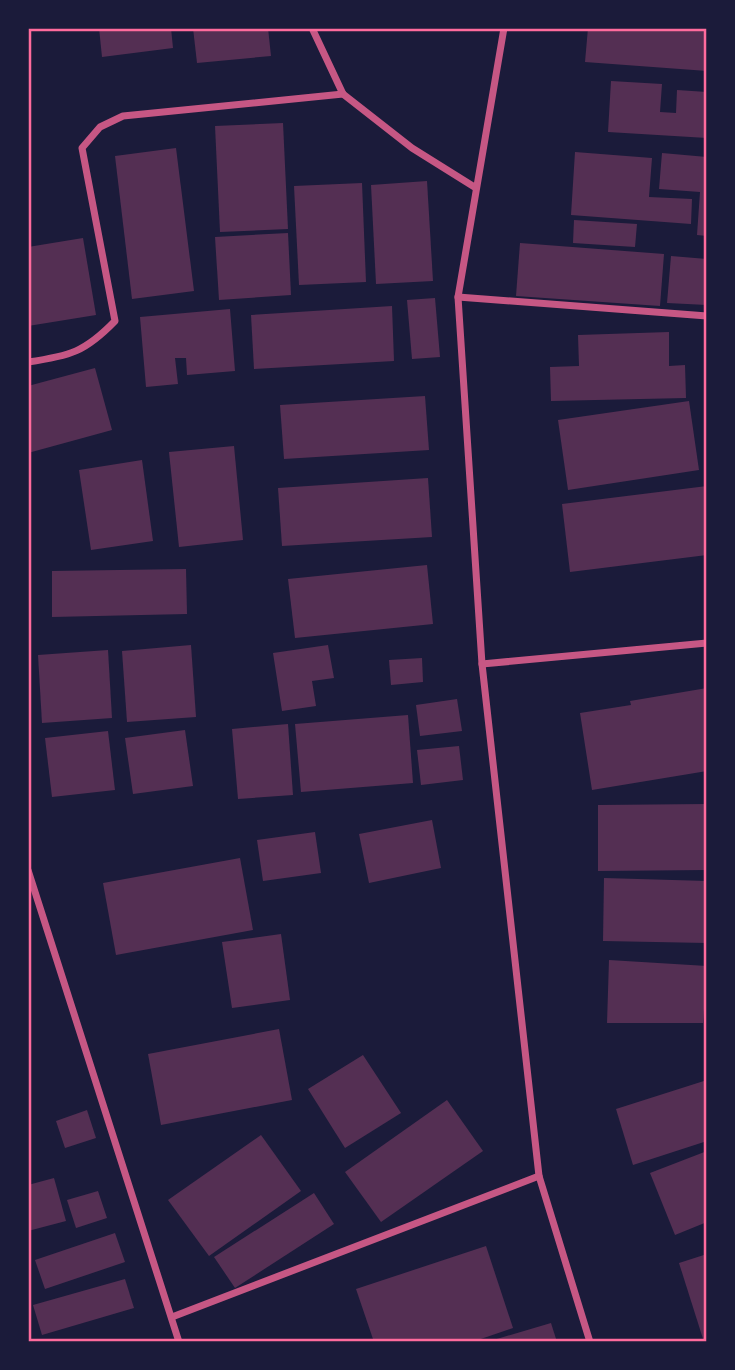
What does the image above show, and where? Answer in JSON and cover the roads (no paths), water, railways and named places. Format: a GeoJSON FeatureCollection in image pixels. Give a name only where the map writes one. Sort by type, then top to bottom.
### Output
{"type":"FeatureCollection","features":[{"type":"Feature","properties":{"kind":"street"},"geometry":{"type":"LineString","coordinates":[[312,28],[343,94],[401,140],[476,188]]}},
{"type":"Feature","properties":{"kind":"street"},"geometry":{"type":"LineString","coordinates":[[504,28],[458,298],[482,664],[540,1176],[590,1342]]}},
{"type":"Feature","properties":{"kind":"street"},"geometry":{"type":"LineString","coordinates":[[28,362],[77,353],[95,341],[115,321],[82,148],[100,127],[123,116],[343,94]]}},
{"type":"Feature","properties":{"kind":"street"},"geometry":{"type":"LineString","coordinates":[[458,298],[707,316]]}},
{"type":"Feature","properties":{"kind":"street"},"geometry":{"type":"LineString","coordinates":[[482,664],[707,643]]}},
{"type":"Feature","properties":{"kind":"street"},"geometry":{"type":"LineString","coordinates":[[28,870],[179,1342]]}},
{"type":"Feature","properties":{"kind":"street"},"geometry":{"type":"LineString","coordinates":[[172,1317],[540,1176]]}}]}
